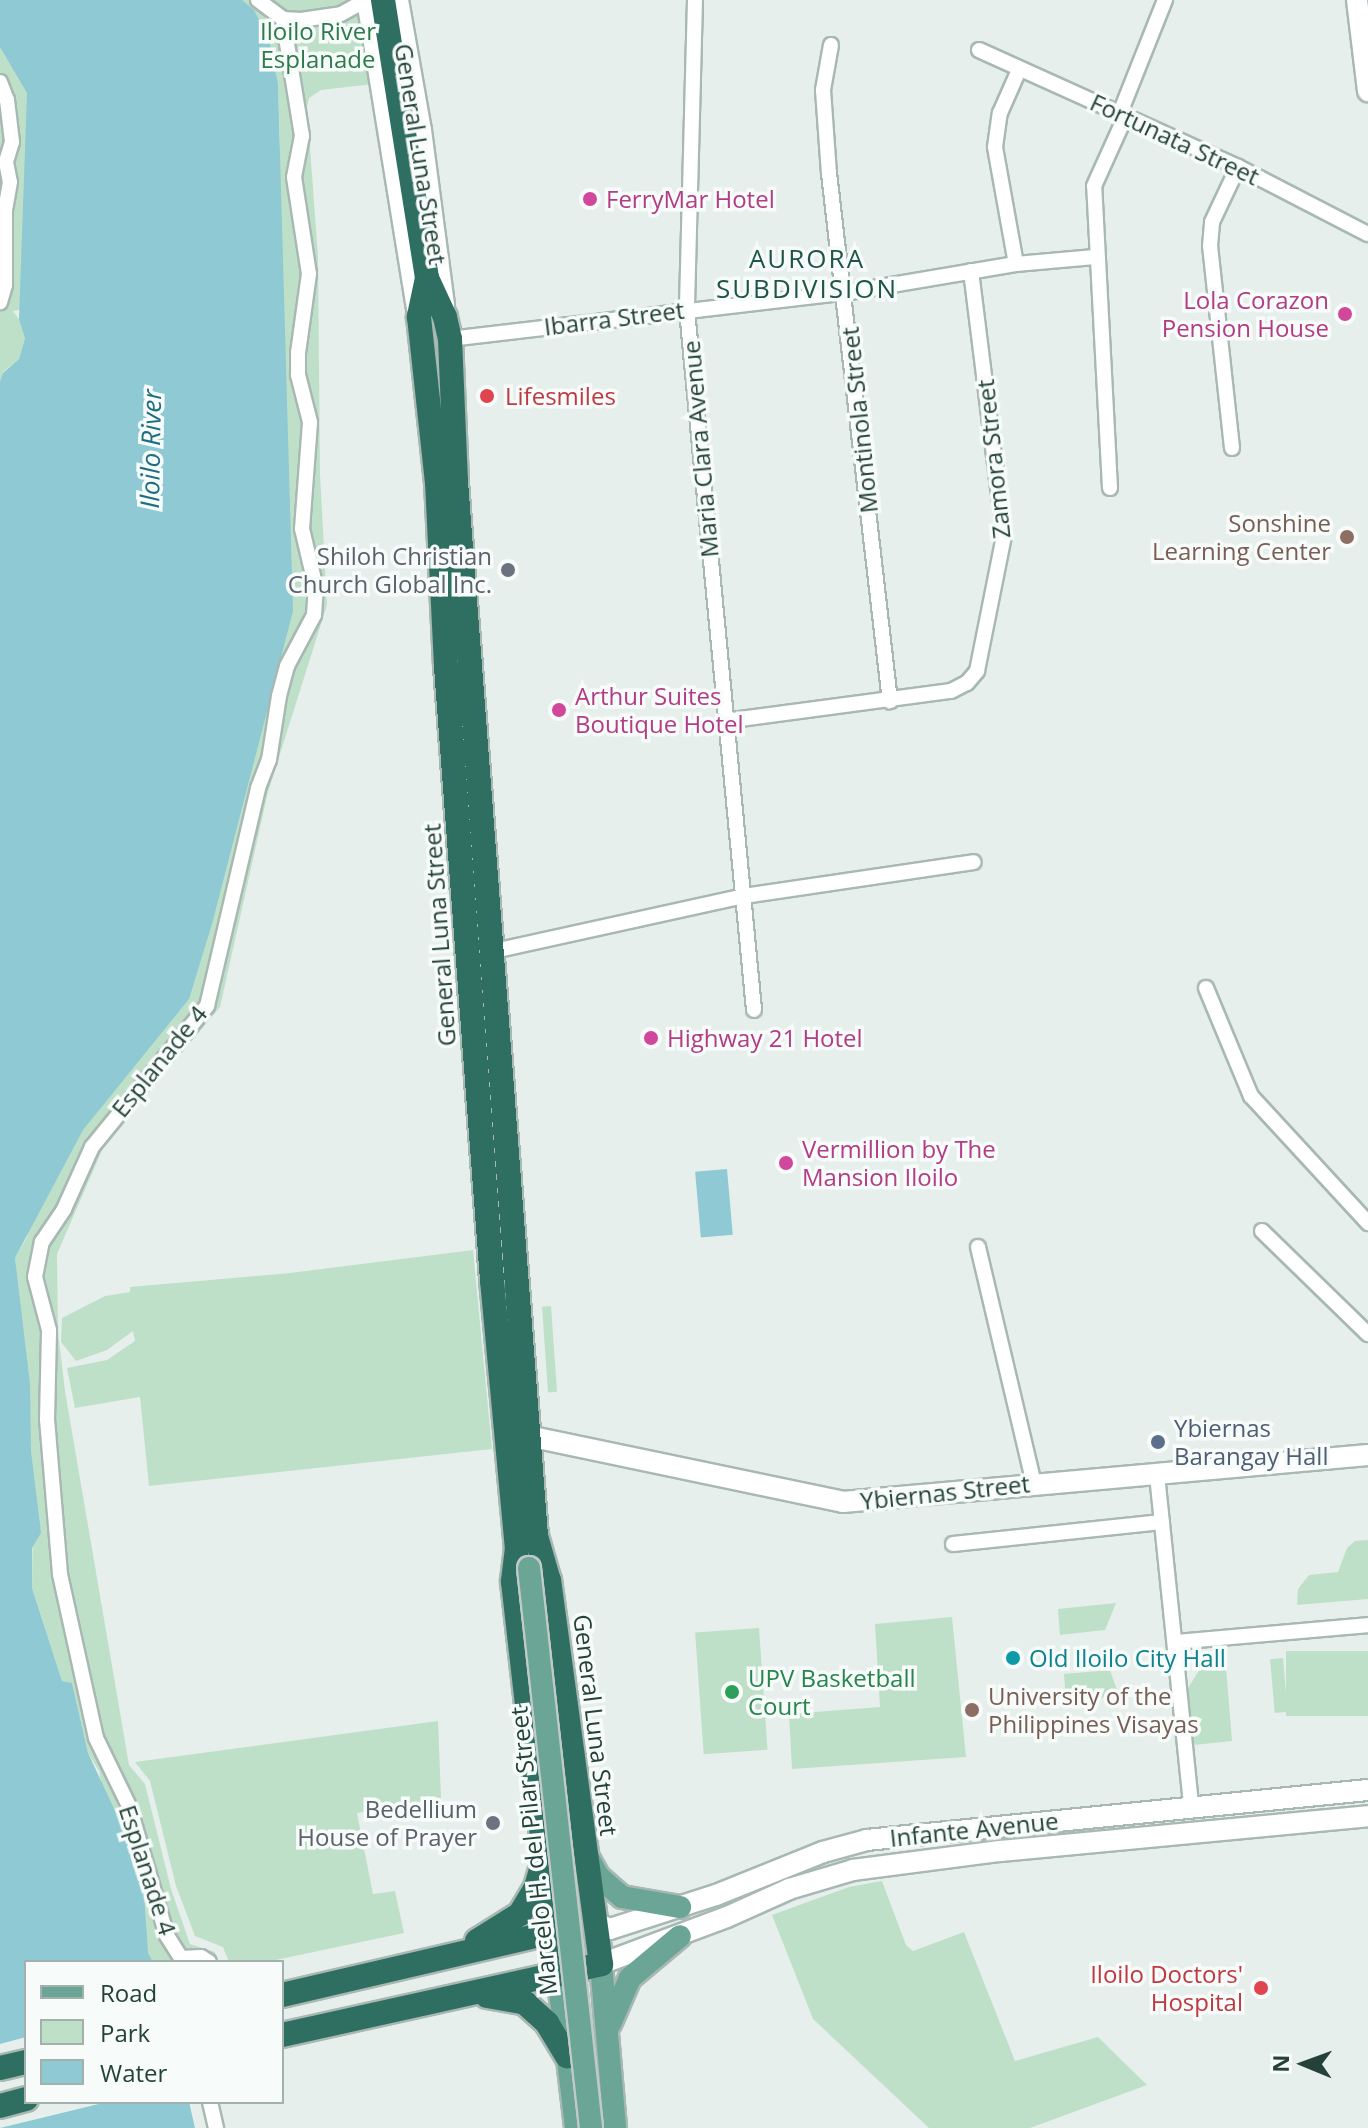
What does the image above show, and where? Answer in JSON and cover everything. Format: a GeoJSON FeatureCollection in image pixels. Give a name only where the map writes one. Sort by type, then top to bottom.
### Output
{"type":"FeatureCollection","features":[{"type":"Feature","properties":{"kind":"highway"},"geometry":{"type":"LineString","coordinates":[[383,0],[427,278]]}},
{"type":"Feature","properties":{"kind":"highway","name":"General Luna Street"},"geometry":{"type":"LineString","coordinates":[[427,278],[419,317],[437,482],[446,667],[503,1418],[527,1550],[549,1581],[596,1923]]}},
{"type":"Feature","properties":{"kind":"highway","name":"General Luna Street"},"geometry":{"type":"LineString","coordinates":[[427,278],[447,328],[528,1436],[527,1550],[513,1582],[553,1931]]}},
{"type":"Feature","properties":{"kind":"highway"},"geometry":{"type":"LineString","coordinates":[[463,885],[489,884]]}},
{"type":"Feature","properties":{"kind":"highway"},"geometry":{"type":"LineString","coordinates":[[451,1955],[493,1933],[520,1914],[536,1887],[545,1853]]}},
{"type":"Feature","properties":{"kind":"highway"},"geometry":{"type":"LineString","coordinates":[[284,1995],[596,1923],[601,1964],[284,2035]]}},
{"type":"Feature","properties":{"kind":"highway","name":"Marcelo H. del Pilar Street"},"geometry":{"type":"LineString","coordinates":[[553,1931],[558,1974]]}},
{"type":"Feature","properties":{"kind":"highway"},"geometry":{"type":"LineString","coordinates":[[460,1995],[525,2003],[547,2023],[567,2056]]}},
{"type":"Feature","properties":{"kind":"highway"},"geometry":{"type":"LineString","coordinates":[[0,2068],[24,2062]]}},
{"type":"Feature","properties":{"kind":"highway"},"geometry":{"type":"LineString","coordinates":[[0,2106],[24,2100]]}},
{"type":"Feature","properties":{"kind":"main road","name":"General Luna Street"},"geometry":{"type":"LineString","coordinates":[[367,0],[419,317]]}},
{"type":"Feature","properties":{"kind":"main road","name":"General Luna Street"},"geometry":{"type":"LineString","coordinates":[[398,0],[421,130],[447,328]]}},
{"type":"Feature","properties":{"kind":"main road"},"geometry":{"type":"LineString","coordinates":[[1357,0],[1368,91]]}},
{"type":"Feature","properties":{"kind":"main road","name":"Ybiernas Street"},"geometry":{"type":"LineString","coordinates":[[528,1436],[843,1502],[1368,1455]]}},
{"type":"Feature","properties":{"kind":"main road","name":"Marcelo H. del Pilar Street"},"geometry":{"type":"LineString","coordinates":[[527,1550],[591,2128]]}},
{"type":"Feature","properties":{"kind":"main road","name":"Infante Avenue"},"geometry":{"type":"LineString","coordinates":[[596,1923],[610,1929],[680,1907],[823,1852],[867,1840],[1191,1805],[1368,1790]]}},
{"type":"Feature","properties":{"kind":"main road","name":"Infante Avenue"},"geometry":{"type":"LineString","coordinates":[[601,1964],[680,1936],[789,1889],[853,1870],[1000,1851],[1368,1816]]}},
{"type":"Feature","properties":{"kind":"main road"},"geometry":{"type":"LineString","coordinates":[[584,1849],[599,1877],[622,1897],[680,1907]]}},
{"type":"Feature","properties":{"kind":"main road"},"geometry":{"type":"LineString","coordinates":[[606,2036],[630,1978],[680,1936]]}},
{"type":"Feature","properties":{"kind":"main road"},"geometry":{"type":"LineString","coordinates":[[601,1964],[615,2128]]}},
{"type":"Feature","properties":{"kind":"main road","name":"Marcelo H. del Pilar Street"},"geometry":{"type":"LineString","coordinates":[[558,1974],[576,2128]]}},
{"type":"Feature","properties":{"kind":"street"},"geometry":{"type":"LineString","coordinates":[[258,0],[283,19],[329,17],[367,0]]}},
{"type":"Feature","properties":{"kind":"street","name":"Maria Clara Avenue"},"geometry":{"type":"LineString","coordinates":[[695,0],[687,310],[754,1010]]}},
{"type":"Feature","properties":{"kind":"street"},"geometry":{"type":"LineString","coordinates":[[1110,488],[1095,257],[1096,174],[1123,114],[1165,0]]}},
{"type":"Feature","properties":{"kind":"street","name":"Esplanade 4"},"geometry":{"type":"LineString","coordinates":[[206,1960],[201,1957],[181,1958],[167,1936],[129,1806],[96,1738],[60,1574],[47,1420],[49,1330],[35,1277],[46,1232],[64,1209],[92,1147],[207,1006],[258,788],[271,752],[287,666],[314,615],[316,588],[302,529],[310,422],[298,375],[309,274],[295,186],[302,136],[283,19]]}},
{"type":"Feature","properties":{"kind":"street","name":"Montinola Street"},"geometry":{"type":"LineString","coordinates":[[831,45],[823,90],[890,701]]}},
{"type":"Feature","properties":{"kind":"street","name":"Fortunata Street"},"geometry":{"type":"LineString","coordinates":[[979,50],[1238,167],[1368,234]]}},
{"type":"Feature","properties":{"kind":"street"},"geometry":{"type":"LineString","coordinates":[[1016,264],[995,147],[1000,113],[1019,70]]}},
{"type":"Feature","properties":{"kind":"street"},"geometry":{"type":"LineString","coordinates":[[0,82],[7,100],[12,142],[6,162],[10,182],[5,210],[5,285],[0,302]]}},
{"type":"Feature","properties":{"kind":"street"},"geometry":{"type":"LineString","coordinates":[[1232,448],[1210,246],[1212,222],[1238,167]]}},
{"type":"Feature","properties":{"kind":"street","name":"Ibarra Street"},"geometry":{"type":"LineString","coordinates":[[447,328],[687,310],[844,293],[1016,264],[1095,257]]}},
{"type":"Feature","properties":{"kind":"street","name":"Zamora Street"},"geometry":{"type":"LineString","coordinates":[[725,721],[890,701],[959,688],[977,671],[1004,536],[971,271]]}},
{"type":"Feature","properties":{"kind":"street"},"geometry":{"type":"LineString","coordinates":[[494,951],[744,896],[974,862]]}},
{"type":"Feature","properties":{"kind":"street"},"geometry":{"type":"LineString","coordinates":[[1206,988],[1251,1096],[1368,1223]]}},
{"type":"Feature","properties":{"kind":"street"},"geometry":{"type":"LineString","coordinates":[[1262,1231],[1368,1334]]}},
{"type":"Feature","properties":{"kind":"street"},"geometry":{"type":"LineString","coordinates":[[978,1247],[1034,1484]]}},
{"type":"Feature","properties":{"kind":"street"},"geometry":{"type":"LineString","coordinates":[[1157,1475],[1191,1805]]}},
{"type":"Feature","properties":{"kind":"street"},"geometry":{"type":"LineString","coordinates":[[953,1544],[1162,1522]]}},
{"type":"Feature","properties":{"kind":"street"},"geometry":{"type":"LineString","coordinates":[[1175,1642],[1368,1625]]}},
{"type":"Feature","properties":{"kind":"street"},"geometry":{"type":"LineString","coordinates":[[210,2104],[216,2128]]}},
{"type":"Feature","properties":{"kind":"green space"},"geometry":{"type":"Polygon","coordinates":[[[0,0],[14,0],[31,27],[26,309],[13,311],[25,328],[25,338],[19,359],[3,372],[0,453],[0,0]]]}},
{"type":"Feature","properties":{"kind":"green space","name":"Iloilo River Esplanade"},"geometry":{"type":"Polygon","coordinates":[[[215,0],[363,0],[359,13],[373,84],[321,90],[309,98],[307,107],[318,256],[320,474],[327,605],[268,792],[220,1007],[103,1148],[57,1254],[58,1332],[65,1391],[129,1765],[145,1784],[171,1889],[190,1944],[215,1952],[217,1960],[135,1960],[99,1771],[88,1753],[72,1684],[62,1681],[32,1588],[33,1506],[15,1258],[27,1237],[280,143],[278,84],[215,0]]]}},
{"type":"Feature","properties":{"kind":"green space"},"geometry":{"type":"Polygon","coordinates":[[[473,1250],[492,1449],[149,1486],[140,1397],[75,1408],[67,1368],[107,1360],[135,1341],[133,1331],[107,1350],[76,1361],[61,1342],[62,1318],[105,1296],[130,1292],[130,1287],[290,1273],[473,1250]]]}},
{"type":"Feature","properties":{"kind":"green space"},"geometry":{"type":"Polygon","coordinates":[[[551,1306],[557,1392],[548,1392],[542,1307],[551,1306]]]}},
{"type":"Feature","properties":{"kind":"green space"},"geometry":{"type":"Polygon","coordinates":[[[1368,1540],[1368,1599],[1297,1605],[1298,1589],[1309,1575],[1338,1572],[1347,1548],[1355,1541],[1368,1540]]]}},
{"type":"Feature","properties":{"kind":"green space"},"geometry":{"type":"Polygon","coordinates":[[[1116,1603],[1105,1630],[1060,1635],[1058,1609],[1116,1603]]]}},
{"type":"Feature","properties":{"kind":"green space"},"geometry":{"type":"Polygon","coordinates":[[[952,1617],[966,1757],[792,1769],[789,1714],[880,1707],[875,1624],[952,1617]]]}},
{"type":"Feature","properties":{"kind":"green space","name":"UPV Basketball Court"},"geometry":{"type":"Polygon","coordinates":[[[759,1628],[768,1750],[704,1754],[695,1632],[759,1628]]]}},
{"type":"Feature","properties":{"kind":"green space"},"geometry":{"type":"Polygon","coordinates":[[[1286,1651],[1368,1651],[1368,1716],[1286,1716],[1286,1651]]]}},
{"type":"Feature","properties":{"kind":"green space"},"geometry":{"type":"Polygon","coordinates":[[[1283,1658],[1288,1712],[1275,1713],[1270,1659],[1283,1658]]]}},
{"type":"Feature","properties":{"kind":"green space"},"geometry":{"type":"Polygon","coordinates":[[[1226,1667],[1232,1741],[1194,1745],[1188,1688],[1200,1669],[1226,1667]]]}},
{"type":"Feature","properties":{"kind":"green space"},"geometry":{"type":"Polygon","coordinates":[[[1110,1670],[1119,1696],[1066,1701],[1064,1674],[1110,1670]]]}},
{"type":"Feature","properties":{"kind":"green space"},"geometry":{"type":"Polygon","coordinates":[[[438,1721],[441,1798],[357,1813],[373,1894],[395,1891],[404,1933],[276,1960],[228,1960],[223,1947],[195,1936],[176,1886],[150,1781],[135,1762],[438,1721]]]}},
{"type":"Feature","properties":{"kind":"green space"},"geometry":{"type":"Polygon","coordinates":[[[882,1881],[906,1945],[913,1951],[964,1932],[1015,2061],[1098,2037],[1147,2085],[1030,2128],[929,2128],[813,2019],[772,1915],[849,1887],[882,1881]]]}},
{"type":"Feature","properties":{"kind":"water","name":"Iloilo River"},"geometry":{"type":"Polygon","coordinates":[[[0,0],[242,0],[254,10],[269,40],[278,84],[293,611],[212,924],[189,999],[83,1130],[15,1258],[30,1384],[31,1451],[41,1533],[32,1548],[32,1588],[62,1681],[72,1683],[88,1753],[125,1832],[135,1845],[143,1879],[148,1953],[152,1960],[24,1960],[24,2104],[189,2104],[195,2128],[0,2128],[0,382],[3,373],[19,359],[25,338],[19,319],[27,93],[0,47],[0,0]]]}},
{"type":"Feature","properties":{"kind":"water"},"geometry":{"type":"Polygon","coordinates":[[[727,1169],[733,1235],[701,1238],[695,1172],[727,1169]]]}},
{"type":"Feature","properties":{"kind":"pier"},"geometry":{"type":"Polygon","coordinates":[[[24,2038],[24,2104],[99,2104],[0,2128],[0,2044],[24,2038]]]}},
{"type":"Feature","properties":{"kind":"place","name":"FerryMar Hotel"},"geometry":{"type":"Point","coordinates":[590,199]}},
{"type":"Feature","properties":{"kind":"place","name":"Lola Corazon Pension House"},"geometry":{"type":"Point","coordinates":[1345,314]}},
{"type":"Feature","properties":{"kind":"place","name":"Lifesmiles"},"geometry":{"type":"Point","coordinates":[487,396]}},
{"type":"Feature","properties":{"kind":"place","name":"Sonshine Learning Center"},"geometry":{"type":"Point","coordinates":[1347,537]}},
{"type":"Feature","properties":{"kind":"place","name":"Shiloh Christian Church Global Inc."},"geometry":{"type":"Point","coordinates":[508,570]}},
{"type":"Feature","properties":{"kind":"place","name":"Arthur Suites Boutique Hotel"},"geometry":{"type":"Point","coordinates":[559,710]}},
{"type":"Feature","properties":{"kind":"place","name":"Highway 21 Hotel"},"geometry":{"type":"Point","coordinates":[651,1038]}},
{"type":"Feature","properties":{"kind":"place","name":"Vermillion by The Mansion Iloilo"},"geometry":{"type":"Point","coordinates":[786,1163]}},
{"type":"Feature","properties":{"kind":"place","name":"Ybiernas Barangay Hall"},"geometry":{"type":"Point","coordinates":[1158,1442]}},
{"type":"Feature","properties":{"kind":"place","name":"Old Iloilo City Hall"},"geometry":{"type":"Point","coordinates":[1013,1658]}},
{"type":"Feature","properties":{"kind":"place","name":"UPV Basketball Court"},"geometry":{"type":"Point","coordinates":[732,1692]}},
{"type":"Feature","properties":{"kind":"place","name":"University of the Philippines Visayas"},"geometry":{"type":"Point","coordinates":[972,1710]}},
{"type":"Feature","properties":{"kind":"place","name":"Bedellium House of Prayer"},"geometry":{"type":"Point","coordinates":[493,1823]}},
{"type":"Feature","properties":{"kind":"place","name":"Iloilo Doctors' Hospital"},"geometry":{"type":"Point","coordinates":[1261,1988]}},
{"type":"Feature","properties":{"kind":"district","name":"AURORA SUBDIVISION"},"geometry":{"type":"Point","coordinates":[807,274]}}]}
